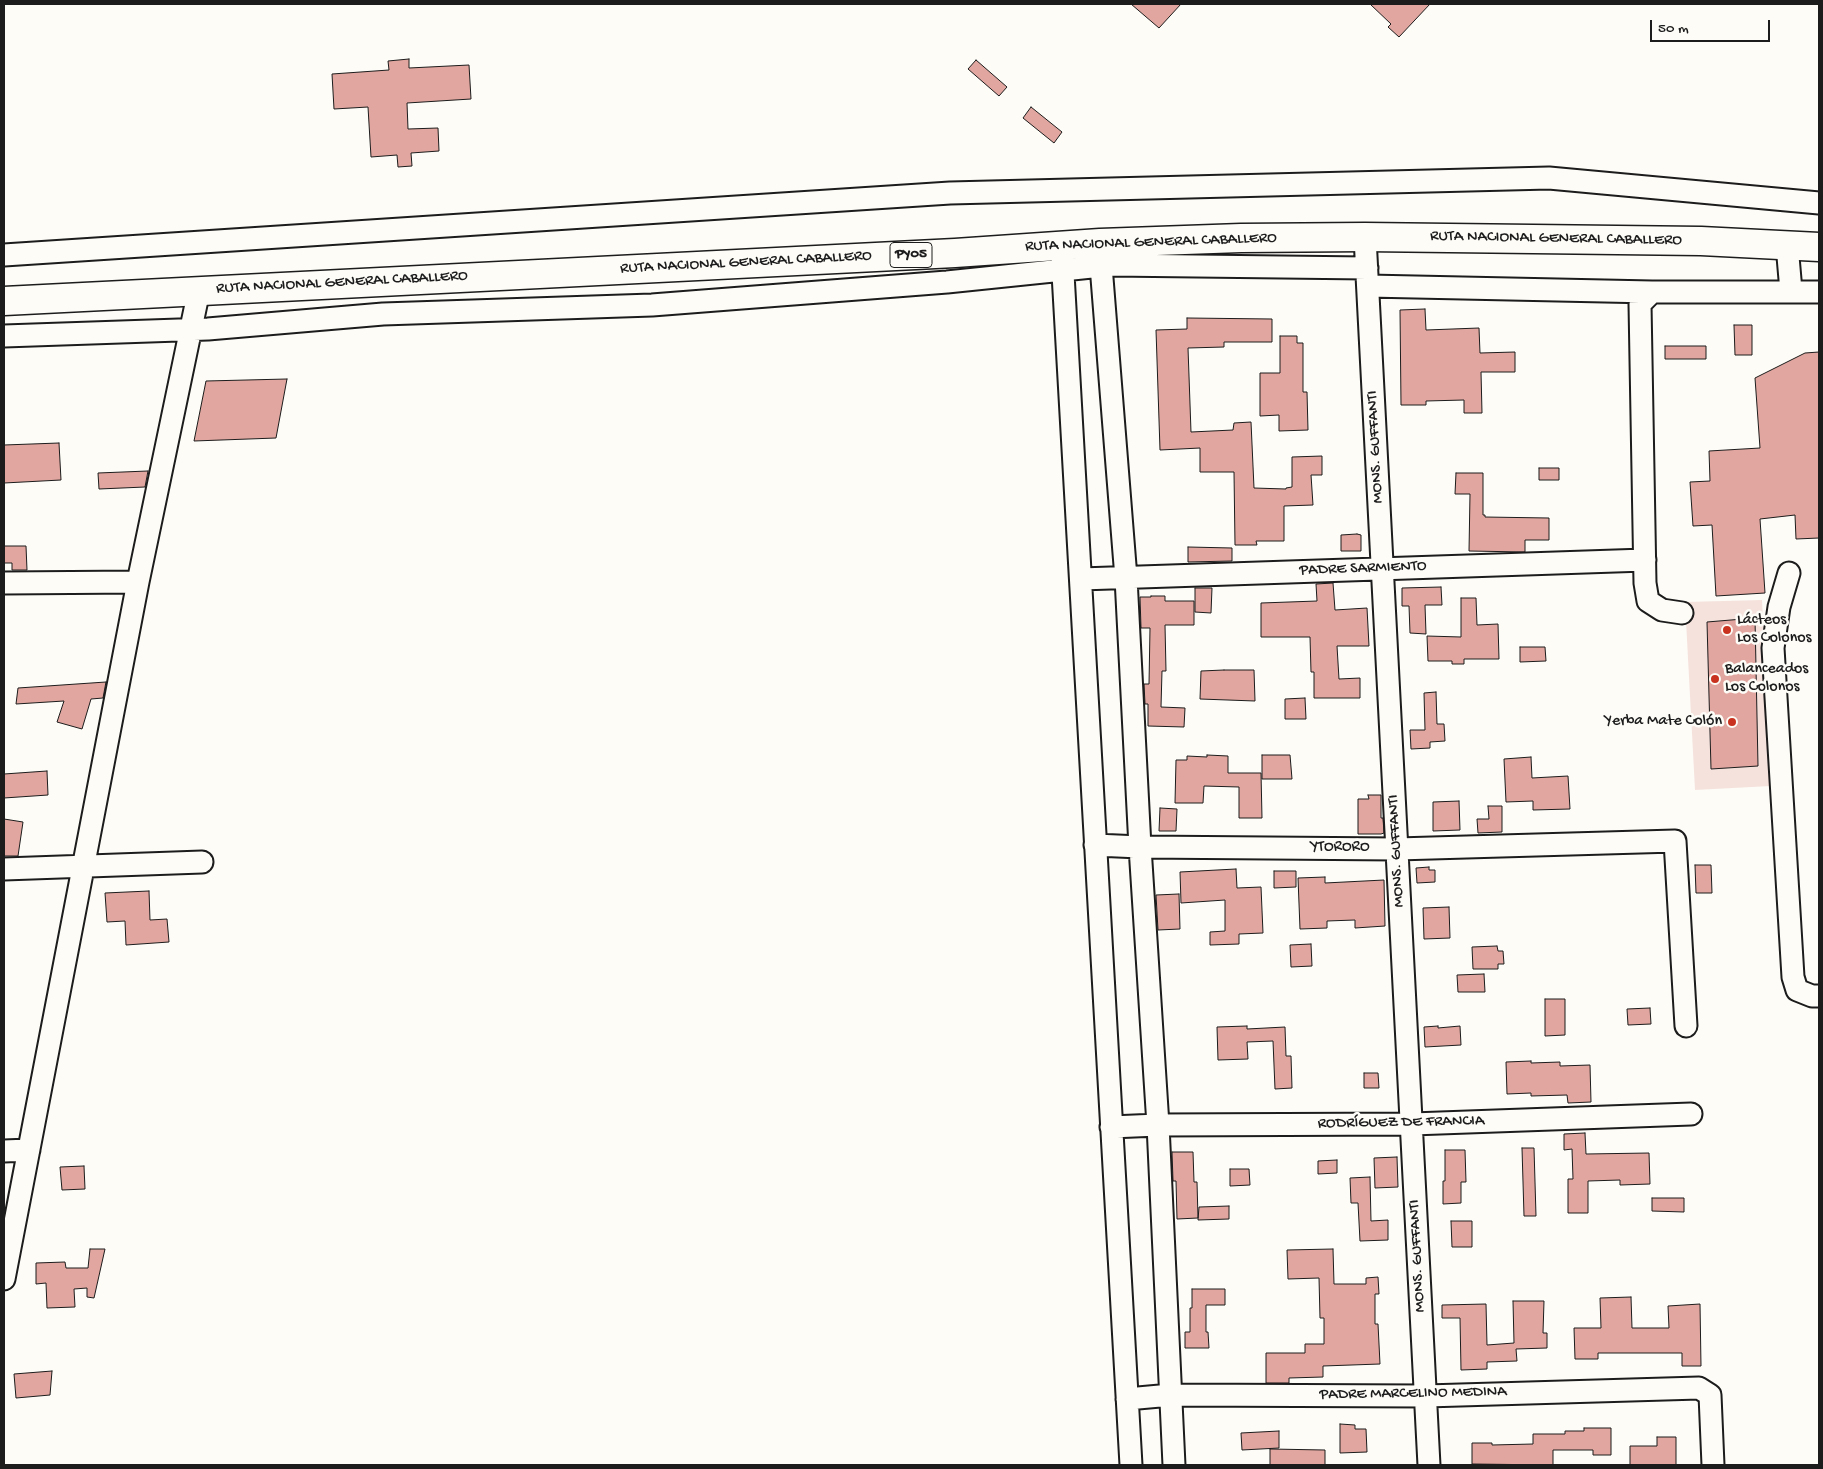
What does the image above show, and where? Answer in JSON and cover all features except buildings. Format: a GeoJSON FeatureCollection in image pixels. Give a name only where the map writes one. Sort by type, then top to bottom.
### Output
{"type":"FeatureCollection","features":[{"type":"Feature","properties":{"kind":"highway","name":"RUTA NACIONAL GENERAL CABALLERO"},"geometry":{"type":"LineString","coordinates":[[4,301],[955,253],[1062,258],[1241,238],[1366,237],[1702,241],[1819,247]]}},
{"type":"Feature","properties":{"kind":"street"},"geometry":{"type":"LineString","coordinates":[[4,255],[950,193],[1549,178],[1819,203]]}},
{"type":"Feature","properties":{"kind":"street","name":"MONS. GUFFANTI"},"geometry":{"type":"LineString","coordinates":[[1366,237],[1429,1465]]}},
{"type":"Feature","properties":{"kind":"street"},"geometry":{"type":"LineString","coordinates":[[1787,245],[1791,291]]}},
{"type":"Feature","properties":{"kind":"street"},"geometry":{"type":"LineString","coordinates":[[1174,1465],[1158,1124],[1140,847],[1126,578],[1100,254],[1367,277],[1652,292],[1819,292]]}},
{"type":"Feature","properties":{"kind":"street"},"geometry":{"type":"LineString","coordinates":[[4,336],[190,330],[383,314],[652,305],[947,282],[1062,258],[1131,1465]]}},
{"type":"Feature","properties":{"kind":"street"},"geometry":{"type":"LineString","coordinates":[[4,1279],[138,582],[199,290]]}},
{"type":"Feature","properties":{"kind":"street"},"geometry":{"type":"LineString","coordinates":[[1652,292],[1640,304],[1645,583],[1648,601],[1662,610],[1682,613]]}},
{"type":"Feature","properties":{"kind":"street","name":"PADRE SARMIENTO"},"geometry":{"type":"LineString","coordinates":[[1081,579],[1645,560]]}},
{"type":"Feature","properties":{"kind":"street"},"geometry":{"type":"LineString","coordinates":[[1789,574],[1779,607],[1773,648],[1793,977],[1797,990],[1812,996],[1819,996]]}},
{"type":"Feature","properties":{"kind":"street"},"geometry":{"type":"LineString","coordinates":[[4,583],[138,582]]}},
{"type":"Feature","properties":{"kind":"street","name":"YTORORO"},"geometry":{"type":"LineString","coordinates":[[1095,844],[1140,847],[1397,849],[1675,841],[1686,1026]]}},
{"type":"Feature","properties":{"kind":"street"},"geometry":{"type":"LineString","coordinates":[[4,869],[202,862]]}},
{"type":"Feature","properties":{"kind":"street","name":"RODRÍGUEZ DE FRANCIA"},"geometry":{"type":"LineString","coordinates":[[1111,1127],[1158,1124],[1412,1124],[1691,1114]]}},
{"type":"Feature","properties":{"kind":"street"},"geometry":{"type":"LineString","coordinates":[[4,1151],[29,1150]]}},
{"type":"Feature","properties":{"kind":"street","name":"PADRE MARCELINO MEDINA"},"geometry":{"type":"LineString","coordinates":[[1127,1399],[1171,1395],[1426,1396],[1699,1388],[1710,1394],[1713,1465]]}},
{"type":"Feature","properties":{"kind":"shaded area"},"geometry":{"type":"Polygon","coordinates":[[[1762,600],[1771,786],[1695,790],[1685,602],[1762,600]]]}},
{"type":"Feature","properties":{"kind":"place","name":"Lácteos Los Colonos"},"geometry":{"type":"Point","coordinates":[1727,630]}},
{"type":"Feature","properties":{"kind":"place","name":"Balanceados Los Colonos"},"geometry":{"type":"Point","coordinates":[1715,679]}},
{"type":"Feature","properties":{"kind":"place","name":"Yerba Mate Colón"},"geometry":{"type":"Point","coordinates":[1732,722]}}]}
